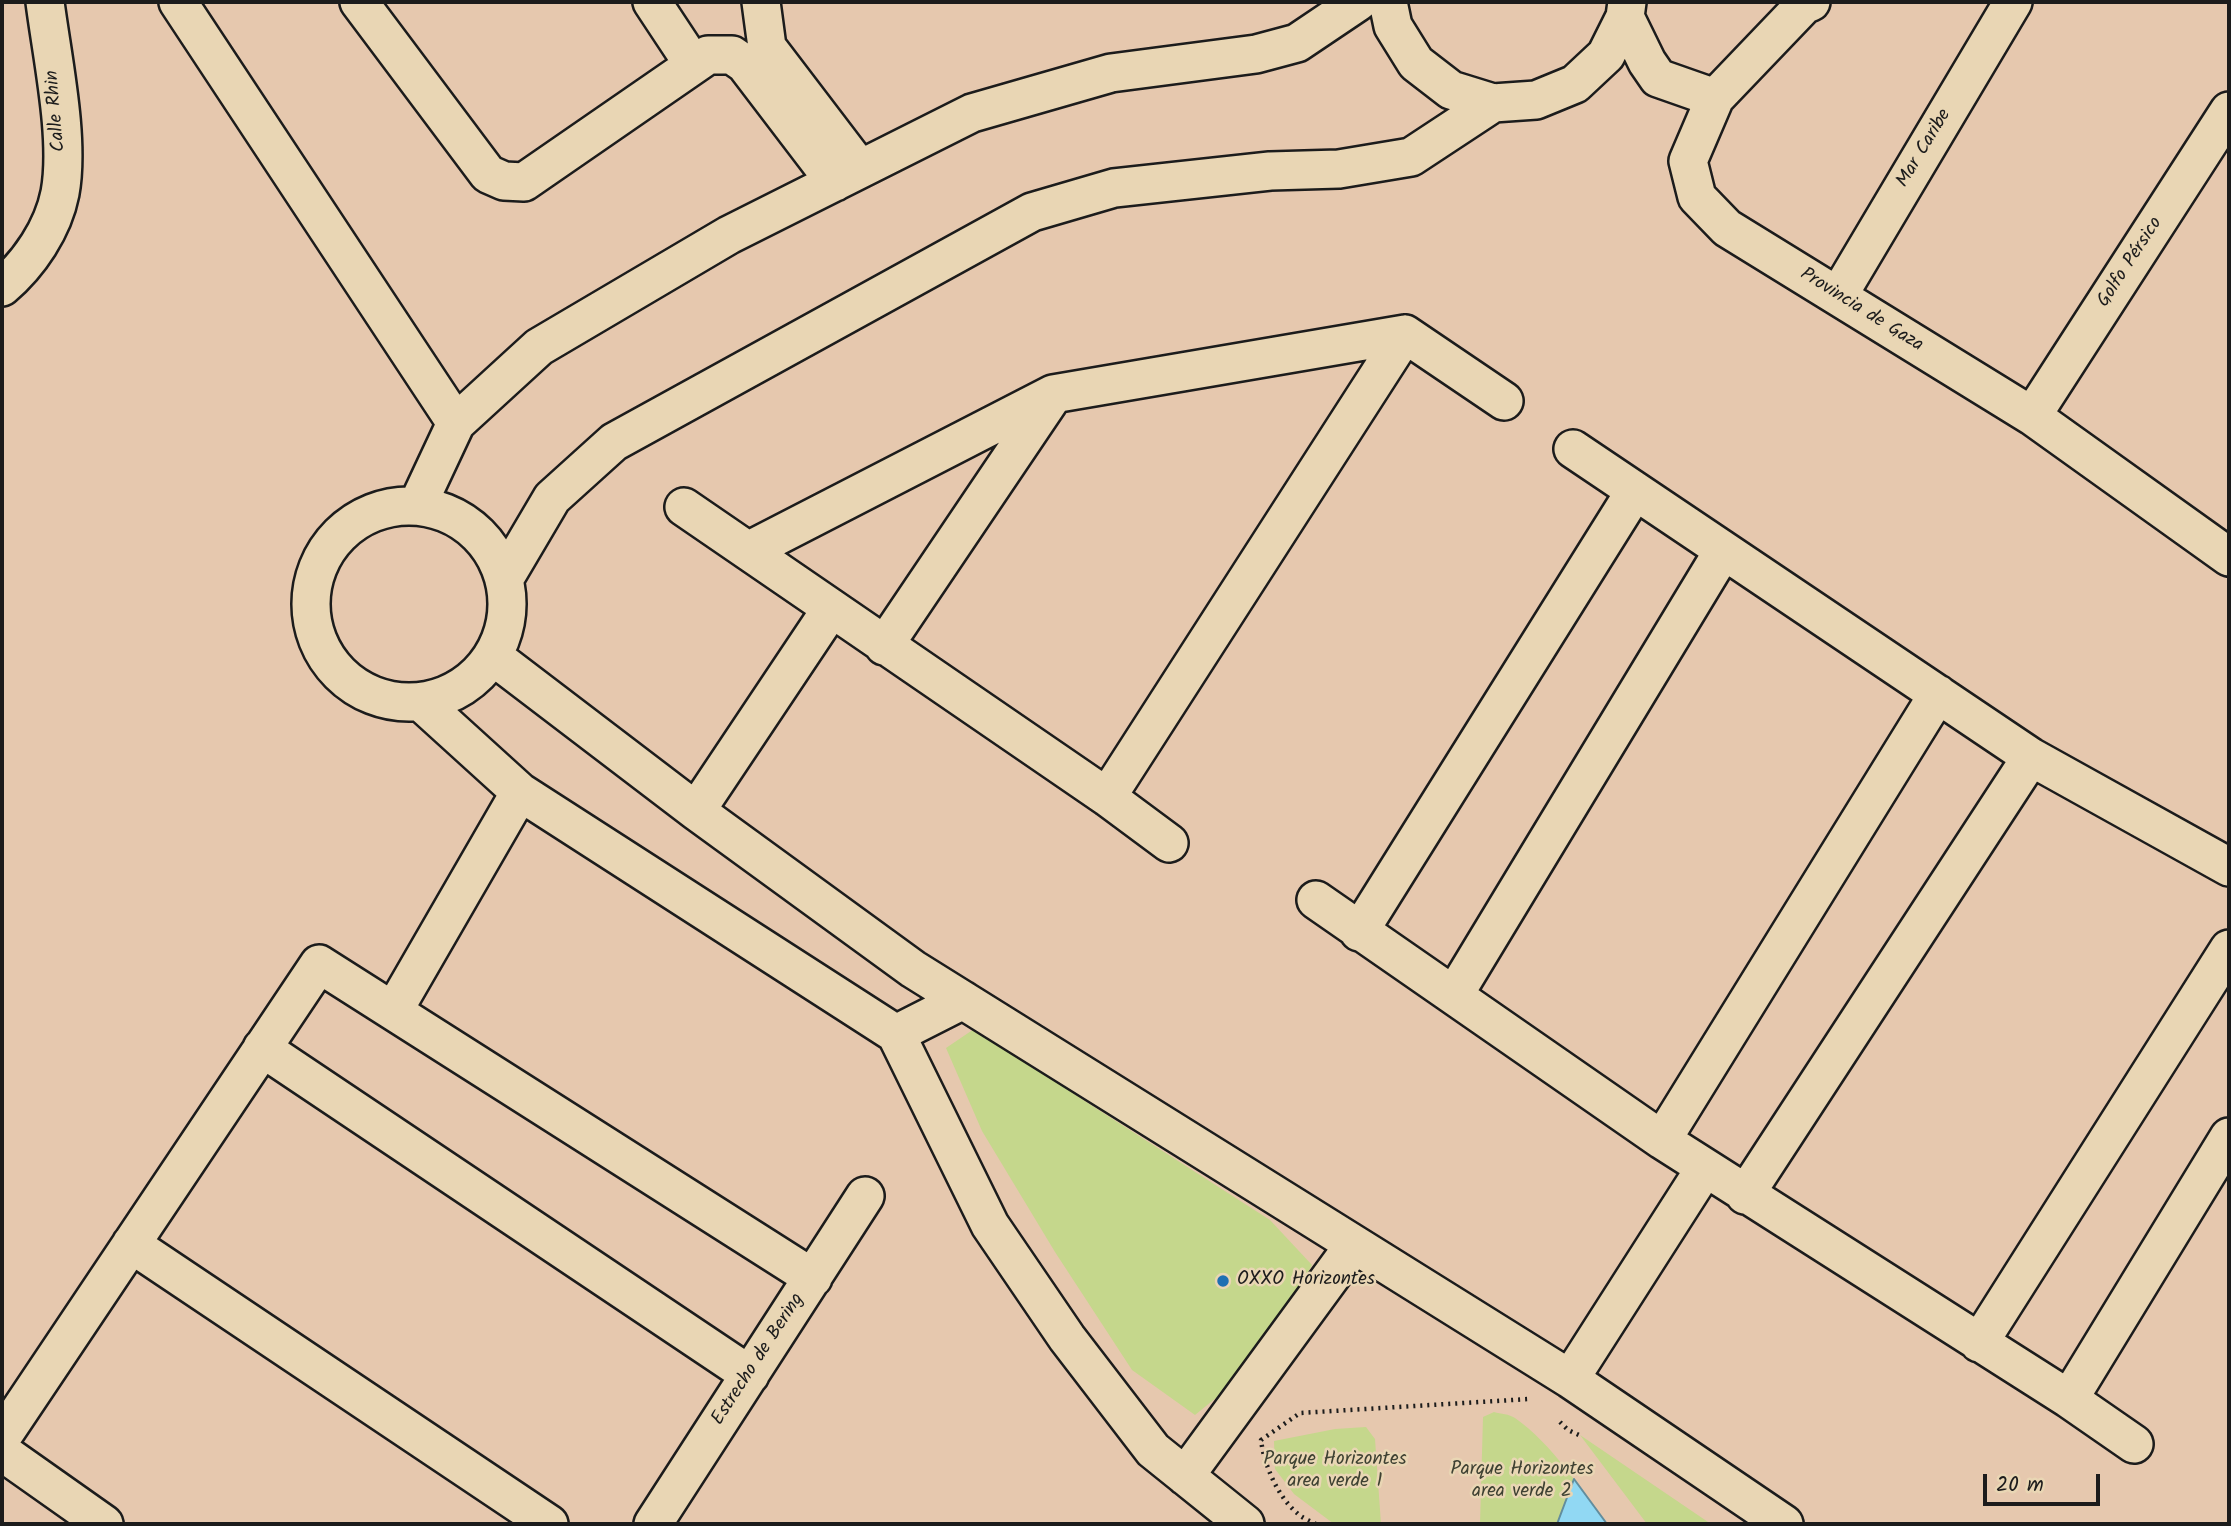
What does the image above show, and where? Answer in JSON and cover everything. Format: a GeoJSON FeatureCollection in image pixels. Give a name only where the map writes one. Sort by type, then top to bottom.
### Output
{"type":"FeatureCollection","features":[{"type":"Feature","properties":{"kind":"street","name":"Calle Rhin"},"geometry":{"type":"LineString","coordinates":[[2,287],[19,272],[46,232],[60,194],[63,142],[45,2]]}},
{"type":"Feature","properties":{"kind":"street"},"geometry":{"type":"LineString","coordinates":[[178,2],[456,423]]}},
{"type":"Feature","properties":{"kind":"street"},"geometry":{"type":"LineString","coordinates":[[359,2],[488,174],[504,181],[524,182],[708,55],[756,56]]}},
{"type":"Feature","properties":{"kind":"street"},"geometry":{"type":"LineString","coordinates":[[652,2],[693,64]]}},
{"type":"Feature","properties":{"kind":"street"},"geometry":{"type":"LineString","coordinates":[[761,2],[756,56],[848,176]]}},
{"type":"Feature","properties":{"kind":"street"},"geometry":{"type":"LineString","coordinates":[[418,504],[456,423],[539,347],[729,235],[972,113],[1111,73],[1256,54],[1297,43],[1358,2]]}},
{"type":"Feature","properties":{"kind":"street"},"geometry":{"type":"LineString","coordinates":[[1388,2],[1393,26],[1416,63],[1451,90],[1493,103],[1535,100],[1575,84],[1606,55],[1626,9]]}},
{"type":"Feature","properties":{"kind":"street","name":"Provincia de Gaza"},"geometry":{"type":"LineString","coordinates":[[1811,2],[1804,5],[1715,98],[1688,161],[1697,197],[1727,228],[2032,416],[2229,557]]}},
{"type":"Feature","properties":{"kind":"street","name":"Mar Caribe"},"geometry":{"type":"LineString","coordinates":[[1838,296],[2013,2]]}},
{"type":"Feature","properties":{"kind":"street"},"geometry":{"type":"LineString","coordinates":[[1626,9],[1647,62],[1658,78],[1715,98]]}},
{"type":"Feature","properties":{"kind":"street"},"geometry":{"type":"LineString","coordinates":[[506,576],[552,498],[614,442],[1032,212],[1114,188],[1270,171],[1339,169],[1411,157],[1493,103]]}},
{"type":"Feature","properties":{"kind":"street","name":"Golfo Pérsico"},"geometry":{"type":"LineString","coordinates":[[2032,416],[2229,111]]}},
{"type":"Feature","properties":{"kind":"street"},"geometry":{"type":"LineString","coordinates":[[1107,797],[1405,334]]}},
{"type":"Feature","properties":{"kind":"street"},"geometry":{"type":"LineString","coordinates":[[748,551],[1054,394],[1405,334],[1504,401]]}},
{"type":"Feature","properties":{"kind":"street"},"geometry":{"type":"LineString","coordinates":[[884,646],[1054,394]]}},
{"type":"Feature","properties":{"kind":"street"},"geometry":{"type":"LineString","coordinates":[[1573,449],[2031,757],[2229,867]]}},
{"type":"Feature","properties":{"kind":"street"},"geometry":{"type":"LineString","coordinates":[[1359,932],[1635,491]]}},
{"type":"Feature","properties":{"kind":"street"},"geometry":{"type":"LineString","coordinates":[[418,504],[473,526],[506,576],[509,618],[494,657],[475,680],[450,695],[422,703],[367,695],[325,658],[308,606],[322,552],[363,515],[418,504]]}},
{"type":"Feature","properties":{"kind":"street"},"geometry":{"type":"LineString","coordinates":[[684,507],[1107,797],[1169,843]]}},
{"type":"Feature","properties":{"kind":"street"},"geometry":{"type":"LineString","coordinates":[[1454,995],[1723,551]]}},
{"type":"Feature","properties":{"kind":"street"},"geometry":{"type":"LineString","coordinates":[[696,811],[831,609]]}},
{"type":"Feature","properties":{"kind":"street"},"geometry":{"type":"LineString","coordinates":[[494,657],[696,811],[913,969],[1570,1380],[1784,1524]]}},
{"type":"Feature","properties":{"kind":"street"},"geometry":{"type":"LineString","coordinates":[[1662,1140],[1938,694]]}},
{"type":"Feature","properties":{"kind":"street"},"geometry":{"type":"LineString","coordinates":[[422,703],[520,792],[896,1034],[990,1225],[1068,1338],[1153,1450],[1245,1524]]}},
{"type":"Feature","properties":{"kind":"street"},"geometry":{"type":"LineString","coordinates":[[1745,1195],[2031,757]]}},
{"type":"Feature","properties":{"kind":"street"},"geometry":{"type":"LineString","coordinates":[[394,1010],[520,792]]}},
{"type":"Feature","properties":{"kind":"street"},"geometry":{"type":"LineString","coordinates":[[1316,900],[1662,1140],[2069,1399],[2134,1444]]}},
{"type":"Feature","properties":{"kind":"street"},"geometry":{"type":"LineString","coordinates":[[1979,1343],[2229,949]]}},
{"type":"Feature","properties":{"kind":"street"},"geometry":{"type":"LineString","coordinates":[[2,1437],[319,964],[813,1278]]}},
{"type":"Feature","properties":{"kind":"street"},"geometry":{"type":"LineString","coordinates":[[896,1034],[963,1000]]}},
{"type":"Feature","properties":{"kind":"street"},"geometry":{"type":"LineString","coordinates":[[262,1048],[750,1375]]}},
{"type":"Feature","properties":{"kind":"street"},"geometry":{"type":"LineString","coordinates":[[2069,1399],[2229,1137]]}},
{"type":"Feature","properties":{"kind":"street"},"geometry":{"type":"LineString","coordinates":[[1570,1380],[1706,1168]]}},
{"type":"Feature","properties":{"kind":"street","name":"Estrecho de Bering"},"geometry":{"type":"LineString","coordinates":[[653,1524],[865,1196]]}},
{"type":"Feature","properties":{"kind":"street"},"geometry":{"type":"LineString","coordinates":[[131,1244],[549,1524]]}},
{"type":"Feature","properties":{"kind":"street"},"geometry":{"type":"LineString","coordinates":[[1185,1476],[1354,1245]]}},
{"type":"Feature","properties":{"kind":"street"},"geometry":{"type":"LineString","coordinates":[[2,1452],[104,1524]]}},
{"type":"Feature","properties":{"kind":"path"},"geometry":{"type":"LineString","coordinates":[[1316,1524],[1297,1513],[1273,1481],[1264,1459],[1261,1440],[1300,1413],[1536,1399]]}},
{"type":"Feature","properties":{"kind":"path"},"geometry":{"type":"LineString","coordinates":[[1552,1414],[1568,1430],[1592,1441]]}},
{"type":"Feature","properties":{"kind":"green space"},"geometry":{"type":"Polygon","coordinates":[[[977,1027],[1080,1098],[1270,1220],[1312,1265],[1259,1363],[1195,1415],[1132,1370],[1055,1252],[982,1131],[946,1048],[977,1027]]]}},
{"type":"Feature","properties":{"kind":"green space","name":"Parque Horizontes area verde 2"},"geometry":{"type":"Polygon","coordinates":[[[1494,1412],[1515,1418],[1541,1440],[1565,1467],[1607,1524],[1480,1524],[1483,1417],[1494,1412]]]}},
{"type":"Feature","properties":{"kind":"green space","name":"Parque Horizontes area verde 1"},"geometry":{"type":"Polygon","coordinates":[[[1366,1427],[1375,1439],[1381,1524],[1334,1524],[1294,1494],[1275,1469],[1274,1441],[1335,1429],[1366,1427]]]}},
{"type":"Feature","properties":{"kind":"green space"},"geometry":{"type":"Polygon","coordinates":[[[1580,1435],[1711,1524],[1647,1524],[1580,1435]]]}},
{"type":"Feature","properties":{"kind":"water"},"geometry":{"type":"Polygon","coordinates":[[[1574,1479],[1607,1524],[1557,1524],[1574,1479]]]}},
{"type":"Feature","properties":{"kind":"place","name":"OXXO Horizontes"},"geometry":{"type":"Point","coordinates":[1223,1281]}}]}
